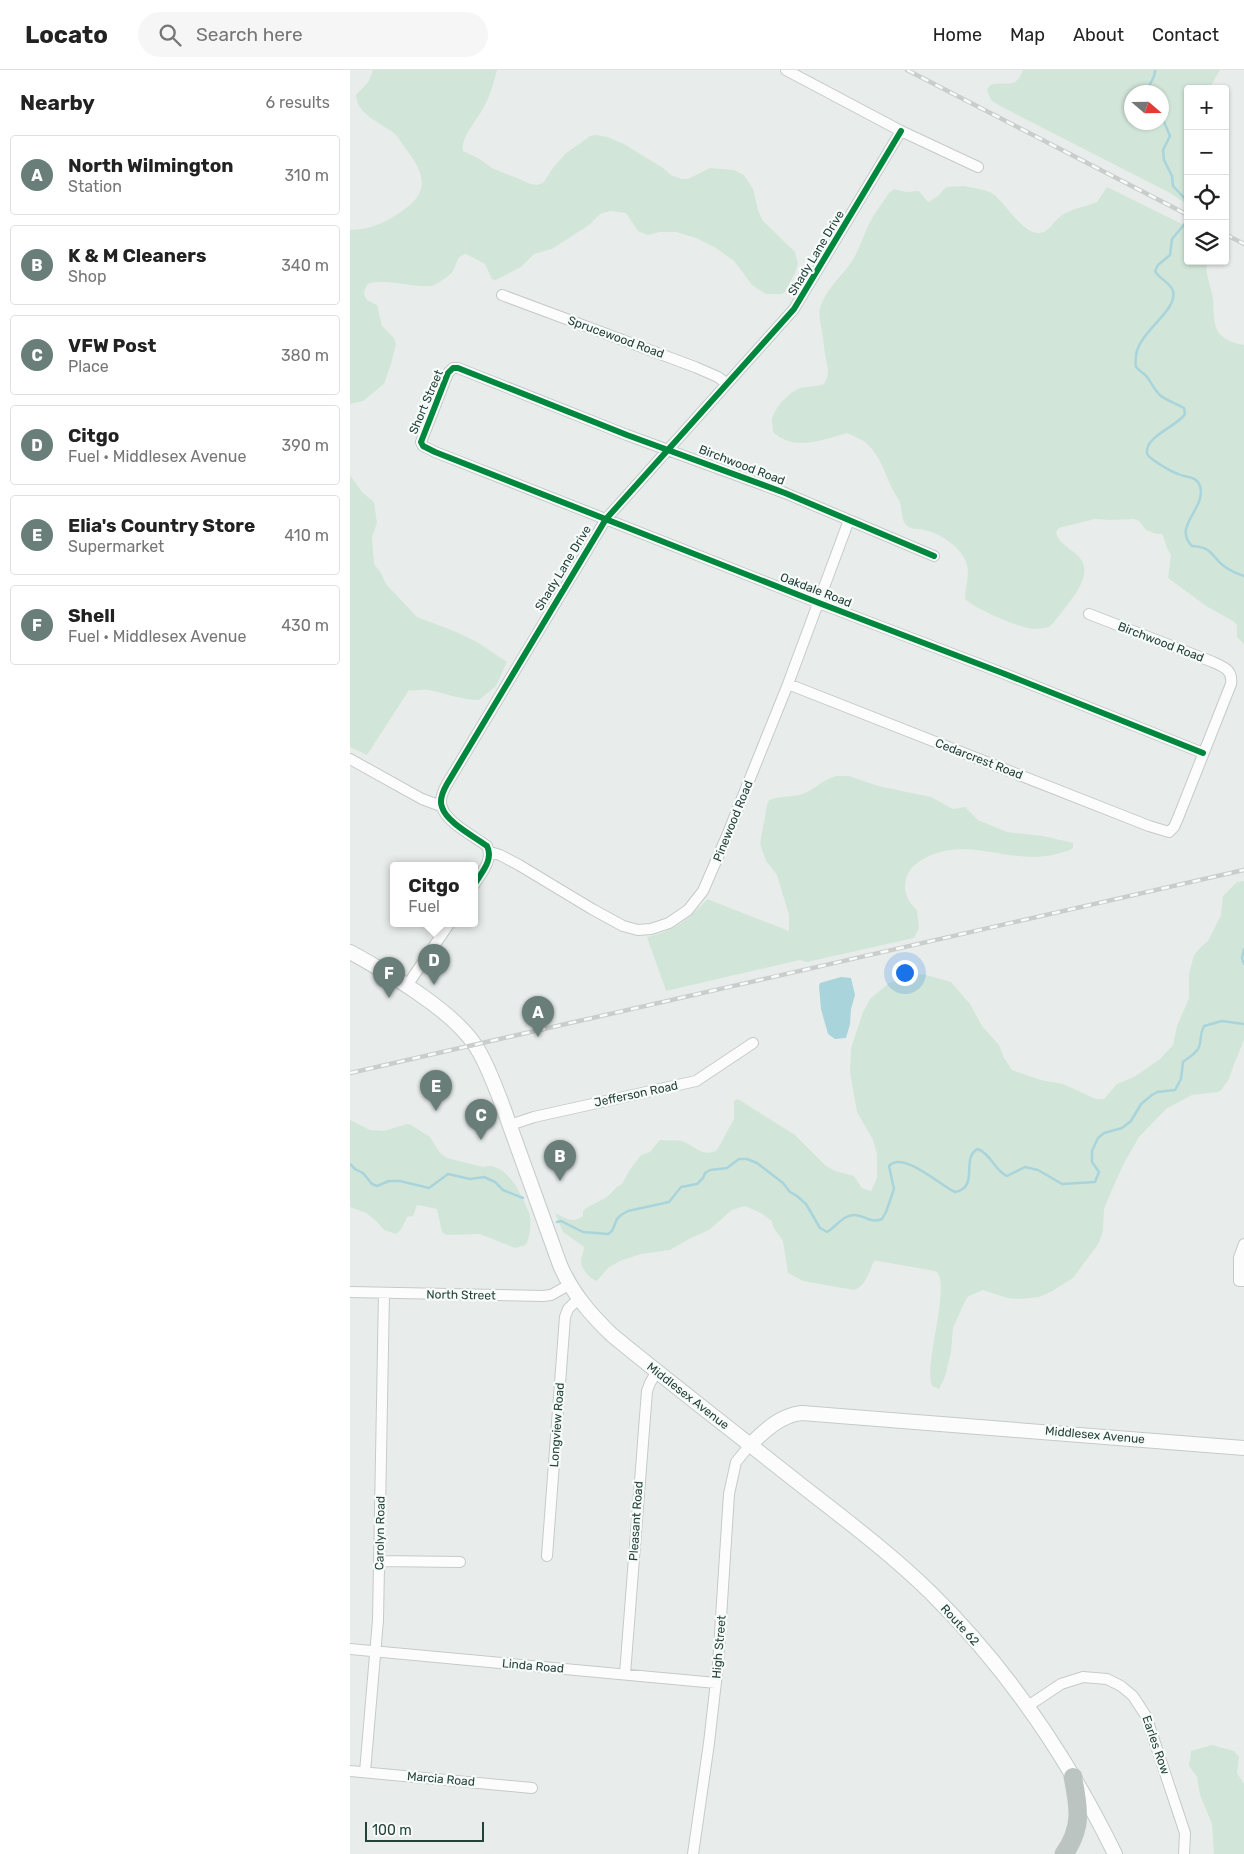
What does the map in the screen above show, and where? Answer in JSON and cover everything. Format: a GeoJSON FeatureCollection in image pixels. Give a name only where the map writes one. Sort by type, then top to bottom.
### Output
{"type":"FeatureCollection","features":[{"type":"Feature","properties":{"kind":"highway"},"geometry":{"type":"LineString","coordinates":[[1064,1854],[1076,1831],[1079,1816],[1073,1777]]}},
{"type":"Feature","properties":{"kind":"main road","name":"Middlesex Avenue"},"geometry":{"type":"LineString","coordinates":[[350,952],[438,1008],[470,1038],[492,1078],[551,1242],[569,1285],[578,1299],[612,1335],[750,1444],[778,1421],[788,1416],[802,1413],[1110,1436],[1242,1449]]}},
{"type":"Feature","properties":{"kind":"main road","name":"Route 62"},"geometry":{"type":"LineString","coordinates":[[750,1444],[879,1546],[918,1580],[979,1645],[1028,1706],[1073,1777],[1115,1854]]}},
{"type":"Feature","properties":{"kind":"street"},"geometry":{"type":"LineString","coordinates":[[786,70],[901,131],[978,167]]}},
{"type":"Feature","properties":{"kind":"street","name":"Shady Lane Drive"},"geometry":{"type":"LineString","coordinates":[[441,806],[441,798],[446,784],[606,519],[794,309],[901,131]]}},
{"type":"Feature","properties":{"kind":"street","name":"Sprucewood Road"},"geometry":{"type":"LineString","coordinates":[[502,295],[696,367],[718,377],[727,384]]}},
{"type":"Feature","properties":{"kind":"street","name":"Short Street"},"geometry":{"type":"LineString","coordinates":[[423,446],[422,440],[446,378],[451,370],[455,368]]}},
{"type":"Feature","properties":{"kind":"street","name":"Birchwood Road"},"geometry":{"type":"LineString","coordinates":[[455,368],[669,449],[849,520],[934,556]]}},
{"type":"Feature","properties":{"kind":"street","name":"Oakdale Road"},"geometry":{"type":"LineString","coordinates":[[423,446],[1203,753]]}},
{"type":"Feature","properties":{"kind":"street","name":"Pinewood Road"},"geometry":{"type":"LineString","coordinates":[[490,852],[520,865],[623,926],[644,930],[658,927],[669,923],[694,904],[705,886],[788,684],[849,520]]}},
{"type":"Feature","properties":{"kind":"street","name":"Birchwood Road"},"geometry":{"type":"LineString","coordinates":[[1089,614],[1213,662],[1226,668],[1231,674],[1231,684],[1203,753]]}},
{"type":"Feature","properties":{"kind":"street","name":"Cedarcrest Road"},"geometry":{"type":"LineString","coordinates":[[788,684],[1164,831],[1170,831],[1178,818],[1203,753]]}},
{"type":"Feature","properties":{"kind":"street"},"geometry":{"type":"LineString","coordinates":[[350,759],[422,799],[441,806],[448,817],[487,846],[490,852],[489,861],[478,879]]}},
{"type":"Feature","properties":{"kind":"street"},"geometry":{"type":"LineString","coordinates":[[406,987],[447,927]]}},
{"type":"Feature","properties":{"kind":"street","name":"Jefferson Road"},"geometry":{"type":"LineString","coordinates":[[510,1125],[534,1117],[696,1081],[753,1043]]}},
{"type":"Feature","properties":{"kind":"street"},"geometry":{"type":"LineString","coordinates":[[1244,1244],[1239,1258],[1238,1281],[1244,1281]]}},
{"type":"Feature","properties":{"kind":"street","name":"North Street"},"geometry":{"type":"LineString","coordinates":[[350,1292],[543,1296],[551,1295],[569,1285]]}},
{"type":"Feature","properties":{"kind":"street","name":"Carolyn Road"},"geometry":{"type":"LineString","coordinates":[[365,1772],[376,1651],[384,1293]]}},
{"type":"Feature","properties":{"kind":"street","name":"Longview Road"},"geometry":{"type":"LineString","coordinates":[[547,1556],[564,1317],[568,1309],[578,1299]]}},
{"type":"Feature","properties":{"kind":"street","name":"Pleasant Road"},"geometry":{"type":"LineString","coordinates":[[625,1674],[647,1391],[658,1371]]}},
{"type":"Feature","properties":{"kind":"street","name":"High Street"},"geometry":{"type":"LineString","coordinates":[[693,1854],[716,1683],[729,1494],[736,1462],[750,1444]]}},
{"type":"Feature","properties":{"kind":"street"},"geometry":{"type":"LineString","coordinates":[[379,1561],[460,1562]]}},
{"type":"Feature","properties":{"kind":"street","name":"Linda Road"},"geometry":{"type":"LineString","coordinates":[[350,1649],[716,1683]]}},
{"type":"Feature","properties":{"kind":"street","name":"Earles Row"},"geometry":{"type":"LineString","coordinates":[[1028,1706],[1061,1684],[1076,1678],[1107,1679],[1128,1690],[1143,1709],[1158,1748],[1186,1835],[1184,1854]]}},
{"type":"Feature","properties":{"kind":"street","name":"Marcia Road"},"geometry":{"type":"LineString","coordinates":[[350,1771],[532,1788]]}},
{"type":"Feature","properties":{"kind":"green space"},"geometry":{"type":"Polygon","coordinates":[[[373,70],[497,70],[486,103],[464,140],[463,151],[478,158],[492,168],[531,184],[543,183],[565,154],[590,136],[596,135],[608,137],[624,144],[671,175],[682,179],[688,179],[710,168],[734,170],[744,175],[753,189],[763,221],[795,252],[798,263],[795,273],[785,292],[781,294],[766,294],[752,285],[734,261],[716,248],[696,238],[676,232],[660,232],[647,235],[638,231],[626,213],[610,211],[600,214],[589,225],[552,249],[534,254],[521,267],[496,280],[492,279],[485,264],[466,254],[459,258],[452,273],[433,286],[389,282],[373,282],[368,284],[364,295],[367,300],[377,305],[382,326],[394,338],[396,344],[384,384],[363,401],[350,404],[350,230],[372,226],[400,213],[418,195],[422,182],[418,168],[397,136],[365,113],[357,102],[356,95],[369,81],[373,70]]]}},
{"type":"Feature","properties":{"kind":"green space"},"geometry":{"type":"Polygon","coordinates":[[[1023,70],[1220,70],[1211,85],[1184,85],[1184,202],[1170,193],[991,100],[987,90],[990,85],[1010,84],[1017,80],[1023,70]]]}},
{"type":"Feature","properties":{"kind":"green space"},"geometry":{"type":"Polygon","coordinates":[[[964,186],[990,192],[1023,226],[1037,233],[1046,231],[1065,213],[1097,202],[1107,187],[1184,225],[1184,265],[1206,265],[1217,330],[1225,339],[1244,345],[1244,644],[1237,637],[1237,625],[1233,621],[1206,606],[1168,578],[1171,555],[1162,534],[1146,530],[1139,521],[1134,519],[1095,519],[1059,528],[1056,532],[1059,538],[1082,561],[1084,576],[1074,596],[1049,627],[1028,628],[998,617],[965,599],[968,574],[967,565],[956,547],[937,534],[906,525],[903,520],[899,500],[879,460],[865,442],[847,433],[818,441],[799,443],[790,442],[773,432],[773,415],[787,397],[800,388],[824,384],[828,369],[820,318],[821,305],[827,293],[854,258],[870,222],[889,193],[894,189],[906,192],[919,191],[928,202],[938,196],[946,187],[964,186]]]}},
{"type":"Feature","properties":{"kind":"green space"},"geometry":{"type":"Polygon","coordinates":[[[350,475],[362,492],[374,502],[377,523],[372,537],[374,564],[386,584],[417,617],[477,642],[507,662],[496,686],[479,700],[459,698],[425,690],[409,690],[367,755],[350,747],[350,475]]]}},
{"type":"Feature","properties":{"kind":"green space"},"geometry":{"type":"Polygon","coordinates":[[[836,776],[849,776],[878,786],[931,797],[953,809],[965,807],[978,820],[1007,832],[1043,836],[1073,843],[1073,848],[1068,851],[1038,857],[968,849],[942,851],[919,862],[908,873],[905,891],[917,910],[919,928],[914,938],[807,962],[800,960],[666,991],[647,937],[673,928],[707,899],[789,931],[789,915],[777,875],[766,861],[760,844],[767,805],[769,800],[801,795],[836,776]]]}},
{"type":"Feature","properties":{"kind":"green space"},"geometry":{"type":"Polygon","coordinates":[[[1244,881],[1244,1040],[1229,1079],[1218,1092],[1192,1095],[1166,1109],[1139,1137],[1123,1165],[1104,1209],[1103,1231],[1099,1243],[1073,1278],[1039,1297],[1007,1298],[983,1290],[966,1299],[953,1328],[951,1352],[945,1377],[939,1389],[932,1386],[930,1375],[941,1290],[940,1278],[935,1271],[874,1261],[864,1282],[854,1290],[803,1281],[788,1273],[783,1241],[773,1227],[772,1221],[761,1213],[745,1206],[732,1210],[709,1230],[670,1250],[641,1254],[620,1261],[608,1268],[597,1281],[589,1276],[581,1264],[584,1247],[563,1232],[555,1213],[572,1220],[583,1216],[583,1211],[606,1197],[622,1184],[641,1155],[650,1152],[660,1140],[681,1141],[707,1153],[717,1150],[734,1119],[734,1101],[738,1099],[795,1135],[826,1166],[835,1171],[854,1176],[862,1188],[871,1191],[877,1178],[877,1154],[873,1140],[857,1112],[850,1072],[851,1048],[863,1012],[870,999],[889,983],[913,975],[923,974],[951,982],[970,1004],[982,1026],[999,1045],[1004,1058],[1012,1070],[1041,1080],[1063,1084],[1096,1099],[1104,1099],[1117,1084],[1134,1077],[1160,1059],[1173,1045],[1177,1026],[1189,998],[1189,974],[1194,955],[1208,941],[1221,915],[1223,896],[1237,882],[1244,881]]]}},
{"type":"Feature","properties":{"kind":"green space"},"geometry":{"type":"Polygon","coordinates":[[[350,1120],[370,1130],[384,1131],[407,1124],[411,1125],[430,1137],[440,1153],[447,1158],[499,1169],[506,1174],[518,1189],[529,1213],[530,1229],[526,1245],[515,1248],[480,1234],[446,1235],[442,1232],[437,1209],[417,1205],[413,1216],[407,1217],[402,1228],[396,1234],[384,1230],[366,1213],[350,1207],[350,1120]]]}},
{"type":"Feature","properties":{"kind":"green space"},"geometry":{"type":"Polygon","coordinates":[[[1212,1745],[1234,1751],[1239,1757],[1237,1773],[1244,1784],[1244,1854],[1214,1854],[1212,1824],[1200,1795],[1197,1777],[1189,1766],[1191,1751],[1212,1745]]]}},
{"type":"Feature","properties":{"kind":"water"},"geometry":{"type":"Polygon","coordinates":[[[841,977],[851,978],[855,995],[846,1038],[835,1039],[828,1034],[821,1009],[819,986],[820,983],[841,977]]]}},
{"type":"Feature","properties":{"kind":"waterway"},"geometry":{"type":"LineString","coordinates":[[1150,85],[1155,70]]}},
{"type":"Feature","properties":{"kind":"waterway"},"geometry":{"type":"LineString","coordinates":[[1167,130],[1170,136],[1163,150],[1164,160],[1172,176],[1173,186],[1184,198]]}},
{"type":"Feature","properties":{"kind":"waterway"},"geometry":{"type":"LineString","coordinates":[[1184,225],[1172,239],[1170,255],[1158,265],[1155,271],[1172,288],[1173,298],[1170,306],[1144,337],[1139,346],[1136,355],[1136,367],[1147,377],[1161,396],[1184,408],[1185,414],[1151,441],[1147,453],[1166,468],[1196,480],[1200,486],[1199,502],[1186,531],[1187,539],[1192,546],[1208,550],[1225,567],[1244,576]]}},
{"type":"Feature","properties":{"kind":"waterway"},"geometry":{"type":"LineString","coordinates":[[1244,949],[1242,958],[1244,964]]}},
{"type":"Feature","properties":{"kind":"waterway"},"geometry":{"type":"LineString","coordinates":[[557,1222],[561,1221],[583,1232],[608,1234],[612,1231],[617,1219],[621,1215],[628,1211],[669,1202],[681,1187],[697,1184],[705,1173],[710,1170],[727,1168],[739,1159],[747,1159],[757,1163],[783,1183],[790,1192],[806,1204],[820,1228],[827,1232],[843,1219],[854,1215],[871,1220],[882,1219],[894,1189],[889,1166],[895,1162],[903,1162],[912,1166],[955,1192],[967,1185],[970,1159],[978,1149],[1007,1176],[1025,1167],[1038,1170],[1062,1184],[1095,1182],[1099,1172],[1092,1162],[1092,1151],[1098,1138],[1104,1133],[1122,1128],[1131,1121],[1141,1104],[1152,1095],[1157,1092],[1175,1090],[1181,1079],[1183,1062],[1198,1049],[1204,1026],[1222,1021],[1244,1024]]}},
{"type":"Feature","properties":{"kind":"waterway"},"geometry":{"type":"LineString","coordinates":[[350,1164],[363,1173],[372,1184],[377,1186],[389,1181],[400,1181],[429,1188],[448,1174],[470,1179],[484,1177],[495,1182],[503,1190],[523,1198]]}},
{"type":"Feature","properties":{"kind":"railway"},"geometry":{"type":"LineString","coordinates":[[907,70],[1184,213]]}},
{"type":"Feature","properties":{"kind":"railway"},"geometry":{"type":"LineString","coordinates":[[1229,236],[1244,244]]}},
{"type":"Feature","properties":{"kind":"railway"},"geometry":{"type":"LineString","coordinates":[[350,1073],[1244,870]]}},
{"type":"Feature","properties":{"kind":"cycle path"},"geometry":{"type":"LineString","coordinates":[[478,879],[488,861],[489,851],[487,846],[455,824],[445,813],[441,801],[447,784],[606,519],[794,309],[901,131]]}},
{"type":"Feature","properties":{"kind":"cycle path"},"geometry":{"type":"LineString","coordinates":[[934,556],[785,493],[627,435],[458,368],[453,368],[448,373],[421,442],[423,446],[435,452],[1203,753]]}},
{"type":"Feature","properties":{"kind":"place","name":"Citgo"},"geometry":{"type":"Point","coordinates":[434,985]}},
{"type":"Feature","properties":{"kind":"place","name":"Shell"},"geometry":{"type":"Point","coordinates":[389,998]}},
{"type":"Feature","properties":{"kind":"place","name":"North Wilmington"},"geometry":{"type":"Point","coordinates":[538,1037]}},
{"type":"Feature","properties":{"kind":"place","name":"Elia's Country Store"},"geometry":{"type":"Point","coordinates":[436,1111]}},
{"type":"Feature","properties":{"kind":"place","name":"VFW Post"},"geometry":{"type":"Point","coordinates":[481,1140]}},
{"type":"Feature","properties":{"kind":"place","name":"K & M Cleaners"},"geometry":{"type":"Point","coordinates":[560,1181]}}]}
